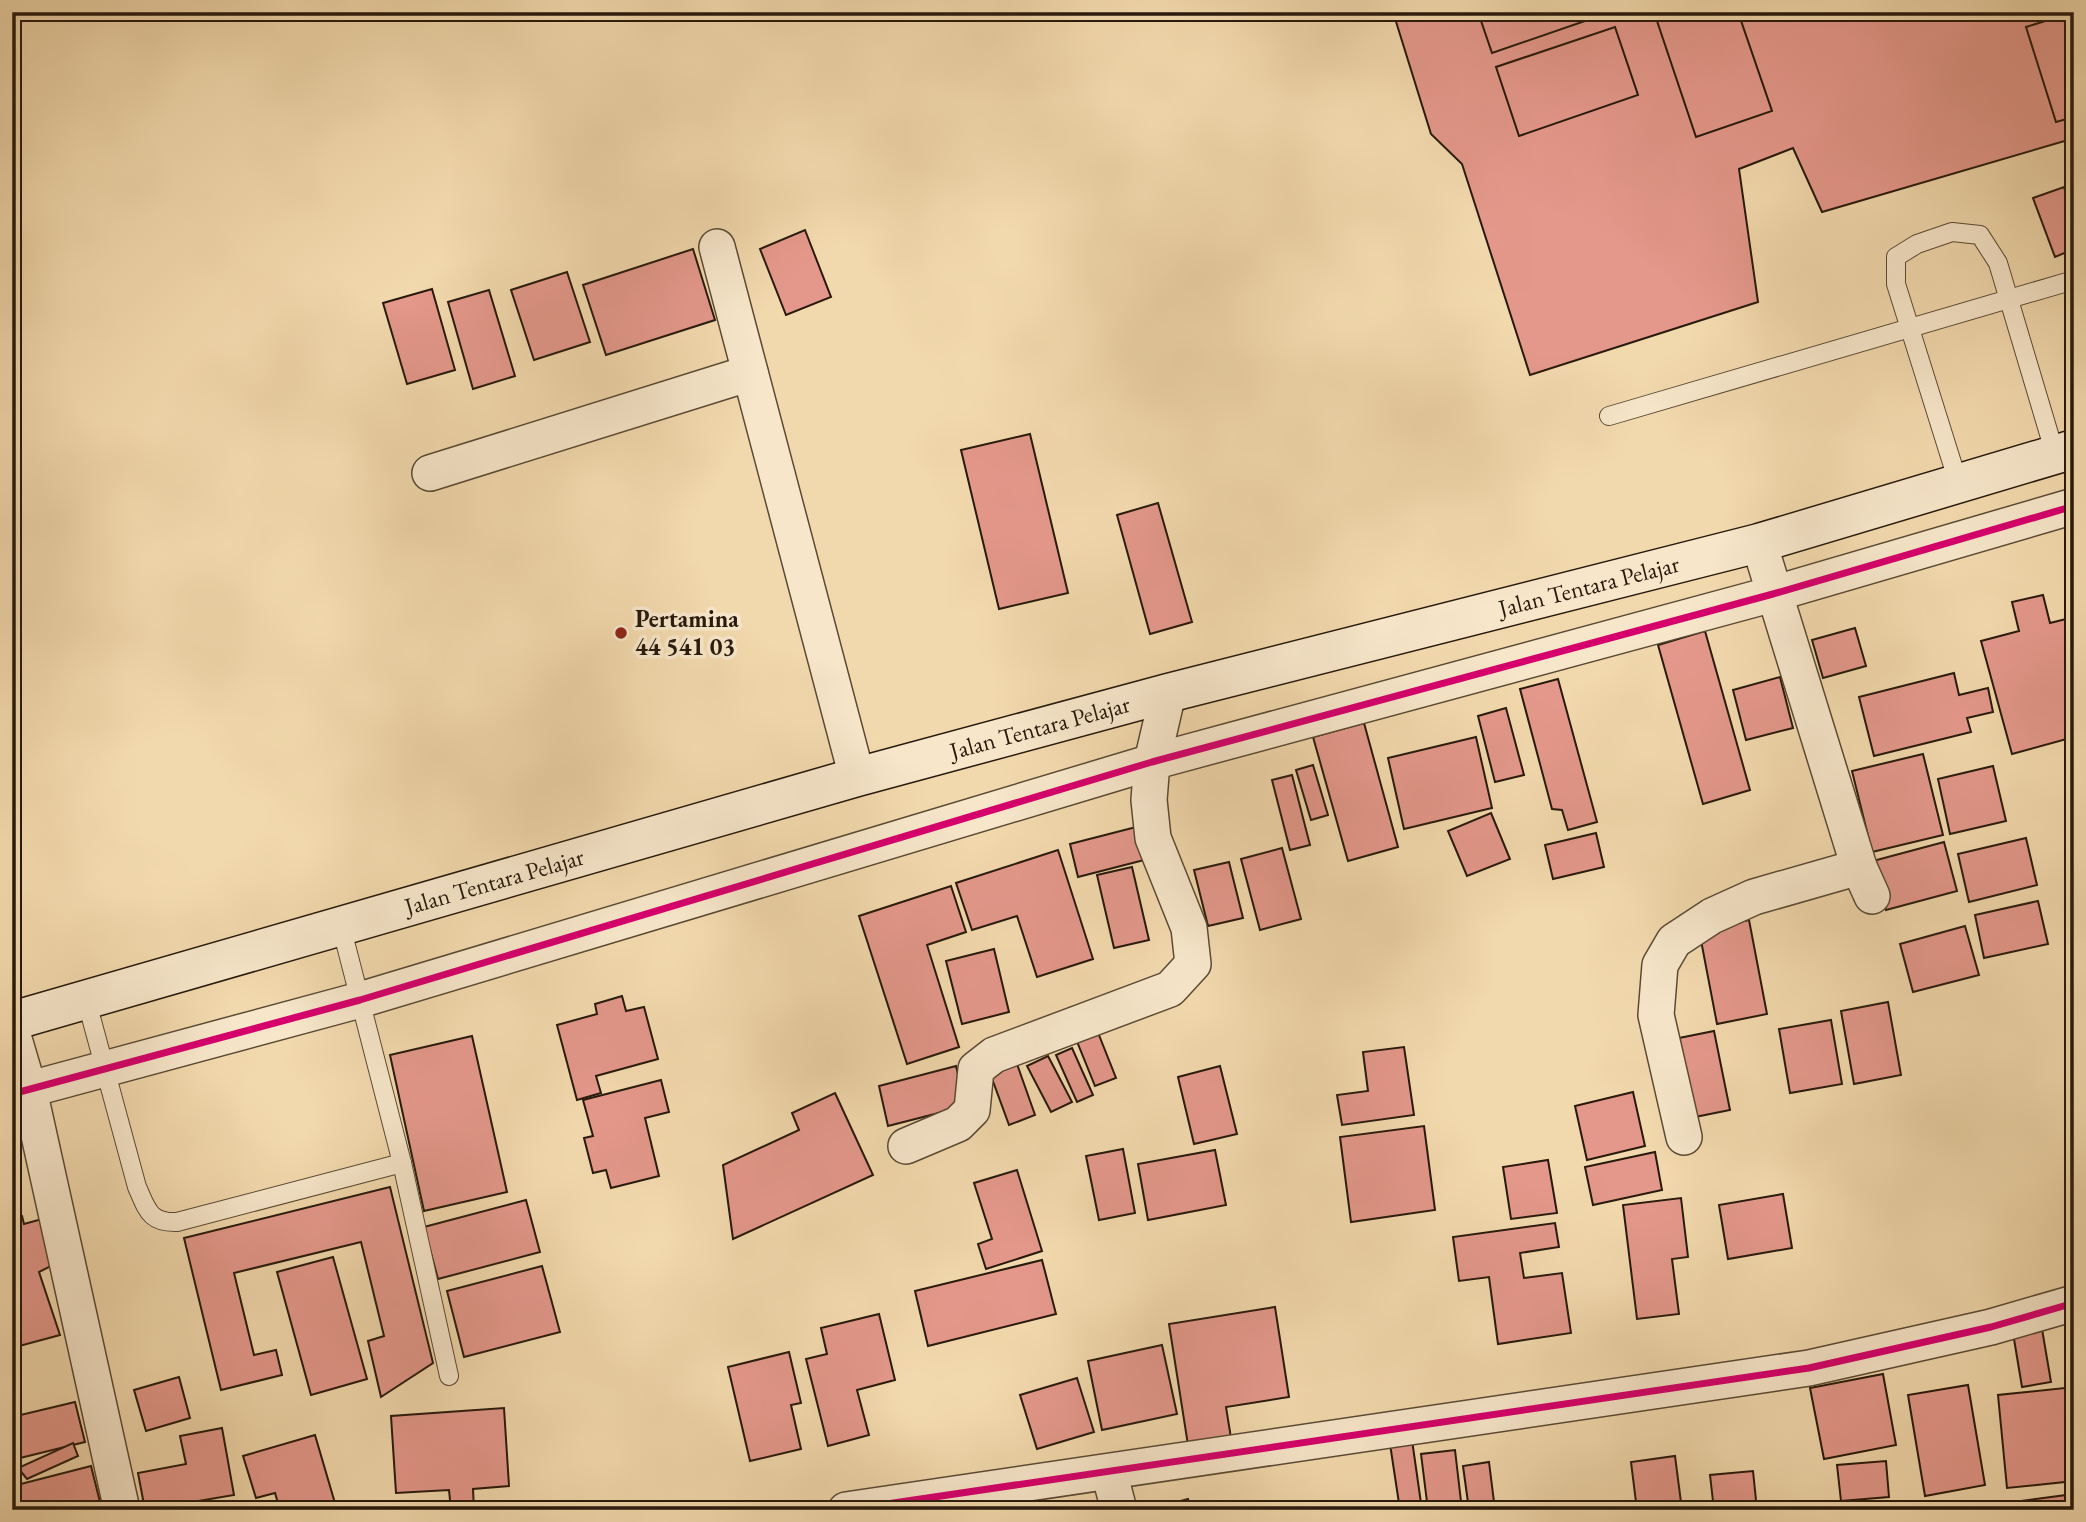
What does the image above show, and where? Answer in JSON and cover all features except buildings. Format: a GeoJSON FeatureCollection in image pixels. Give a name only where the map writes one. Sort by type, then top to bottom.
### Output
{"type":"FeatureCollection","features":[{"type":"Feature","properties":{"kind":"main road","name":"Jalan Tentara Pelajar"},"geometry":{"type":"LineString","coordinates":[[12,1021],[857,777],[1168,693],[1759,543],[2064,452]]}},
{"type":"Feature","properties":{"kind":"street"},"geometry":{"type":"LineString","coordinates":[[717,247],[857,777]]}},
{"type":"Feature","properties":{"kind":"street"},"geometry":{"type":"LineString","coordinates":[[430,473],[750,373]]}},
{"type":"Feature","properties":{"kind":"street"},"geometry":{"type":"LineString","coordinates":[[21,1092],[360,1000],[1153,762],[1773,594],[2074,506]]}},
{"type":"Feature","properties":{"kind":"street"},"geometry":{"type":"LineString","coordinates":[[1684,1137],[1656,1015],[1660,965],[1674,941],[1712,916],[1754,897],[1865,882],[1759,543]]}},
{"type":"Feature","properties":{"kind":"street"},"geometry":{"type":"LineString","coordinates":[[906,1146],[958,1124],[972,1110],[976,1069],[994,1055],[1170,989],[1193,964],[1189,928],[1153,838],[1149,800],[1153,762],[1168,693]]}},
{"type":"Feature","properties":{"kind":"street"},"geometry":{"type":"LineString","coordinates":[[12,1032],[21,1092],[122,1510]]}},
{"type":"Feature","properties":{"kind":"street"},"geometry":{"type":"LineString","coordinates":[[856,1509],[1809,1368],[1991,1327],[2074,1303]]}},
{"type":"Feature","properties":{"kind":"street"},"geometry":{"type":"LineString","coordinates":[[1109,1472],[1119,1510]]}},
{"type":"Feature","properties":{"kind":"lane"},"geometry":{"type":"LineString","coordinates":[[1958,482],[1896,284],[1896,257],[1917,244],[1952,232],[1980,235],[1998,263],[2008,299],[2064,452]]}},
{"type":"Feature","properties":{"kind":"lane"},"geometry":{"type":"LineString","coordinates":[[1609,416],[2074,280]]}},
{"type":"Feature","properties":{"kind":"lane"},"geometry":{"type":"LineString","coordinates":[[341,926],[402,1163],[449,1376]]}},
{"type":"Feature","properties":{"kind":"lane"},"geometry":{"type":"LineString","coordinates":[[86,999],[137,1187],[149,1215],[163,1223],[177,1222],[402,1163]]}},
{"type":"Feature","properties":{"kind":"cycle path"},"geometry":{"type":"LineString","coordinates":[[12,1094],[360,1000],[1152,762],[1773,594],[2074,506]]}},
{"type":"Feature","properties":{"kind":"cycle path"},"geometry":{"type":"LineString","coordinates":[[846,1510],[1809,1368],[1991,1327],[2074,1303]]}},
{"type":"Feature","properties":{"kind":"place","name":"Pertamina 44 541 03"},"geometry":{"type":"Point","coordinates":[621,633]}}]}
